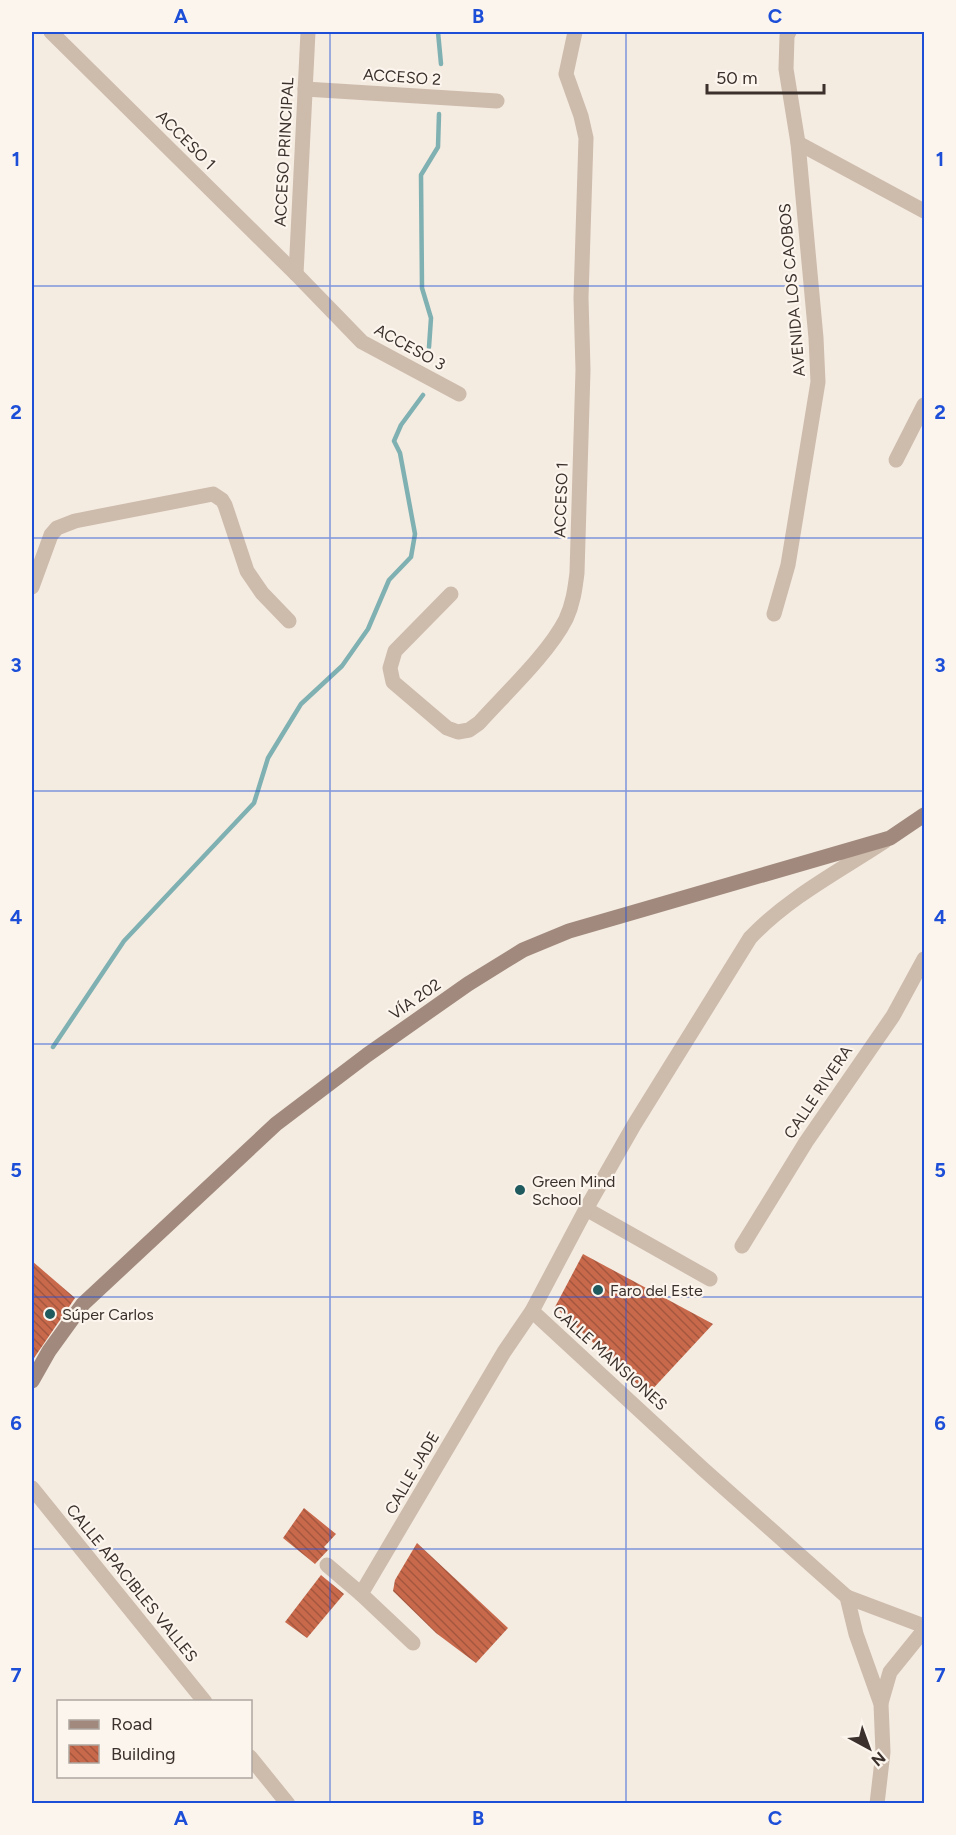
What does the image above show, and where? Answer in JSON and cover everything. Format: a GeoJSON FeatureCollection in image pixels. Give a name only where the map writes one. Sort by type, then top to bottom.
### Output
{"type":"FeatureCollection","features":[{"type":"Feature","properties":{"kind":"main road","name":"VÍA 202"},"geometry":{"type":"LineString","coordinates":[[32,1381],[83,1304],[276,1124],[367,1054],[522,950],[568,931],[890,838],[924,815]]}},
{"type":"Feature","properties":{"kind":"street","name":"ACCESO 1"},"geometry":{"type":"LineString","coordinates":[[51,32],[296,274]]}},
{"type":"Feature","properties":{"kind":"street","name":"ACCESO PRINCIPAL"},"geometry":{"type":"LineString","coordinates":[[296,274],[308,32]]}},
{"type":"Feature","properties":{"kind":"street","name":"ACCESO 1"},"geometry":{"type":"LineString","coordinates":[[451,594],[394,651],[390,668],[393,682],[447,728],[458,732],[469,730],[479,723],[553,640],[566,619],[573,599],[577,573],[583,370],[581,298],[586,138],[566,74],[575,32]]}},
{"type":"Feature","properties":{"kind":"street","name":"AVENIDA LOS CAOBOS"},"geometry":{"type":"LineString","coordinates":[[774,614],[788,564],[818,382],[798,142],[786,69],[789,32]]}},
{"type":"Feature","properties":{"kind":"street","name":"ACCESO 2"},"geometry":{"type":"LineString","coordinates":[[305,89],[497,101]]}},
{"type":"Feature","properties":{"kind":"street"},"geometry":{"type":"LineString","coordinates":[[798,142],[924,211]]}},
{"type":"Feature","properties":{"kind":"street","name":"ACCESO 3"},"geometry":{"type":"LineString","coordinates":[[296,274],[362,342],[459,394]]}},
{"type":"Feature","properties":{"kind":"street"},"geometry":{"type":"LineString","coordinates":[[896,460],[924,405]]}},
{"type":"Feature","properties":{"kind":"street"},"geometry":{"type":"LineString","coordinates":[[32,587],[51,535],[57,528],[75,521],[213,494],[225,505],[247,571],[253,582],[289,621]]}},
{"type":"Feature","properties":{"kind":"street","name":"CALLE MANSIONES"},"geometry":{"type":"LineString","coordinates":[[847,1597],[703,1469],[532,1311],[634,1125],[750,938],[769,918],[817,882],[890,838]]}},
{"type":"Feature","properties":{"kind":"street","name":"CALLE RIVERA"},"geometry":{"type":"LineString","coordinates":[[742,1246],[806,1142],[893,1016],[924,959]]}},
{"type":"Feature","properties":{"kind":"street"},"geometry":{"type":"LineString","coordinates":[[586,1209],[710,1279]]}},
{"type":"Feature","properties":{"kind":"street","name":"CALLE JADE"},"geometry":{"type":"LineString","coordinates":[[362,1594],[504,1352],[532,1311]]}},
{"type":"Feature","properties":{"kind":"street","name":"CALLE APACIBLES VALLES"},"geometry":{"type":"LineString","coordinates":[[32,1488],[204,1700]]}},
{"type":"Feature","properties":{"kind":"street"},"geometry":{"type":"LineString","coordinates":[[327,1565],[362,1594],[413,1643]]}},
{"type":"Feature","properties":{"kind":"street"},"geometry":{"type":"LineString","coordinates":[[847,1597],[924,1628],[890,1672],[881,1704]]}},
{"type":"Feature","properties":{"kind":"street"},"geometry":{"type":"LineString","coordinates":[[847,1597],[856,1634],[881,1704],[883,1752],[876,1803]]}},
{"type":"Feature","properties":{"kind":"street"},"geometry":{"type":"LineString","coordinates":[[252,1759],[288,1803]]}},
{"type":"Feature","properties":{"kind":"building"},"geometry":{"type":"Polygon","coordinates":[[[583,1254],[713,1324],[648,1394],[555,1307],[583,1254]]]}},
{"type":"Feature","properties":{"kind":"building","name":"Súper Carlos"},"geometry":{"type":"Polygon","coordinates":[[[32,1261],[75,1298],[32,1361],[32,1261]]]}},
{"type":"Feature","properties":{"kind":"building"},"geometry":{"type":"Polygon","coordinates":[[[304,1508],[336,1534],[324,1547],[328,1550],[315,1564],[283,1538],[304,1508]]]}},
{"type":"Feature","properties":{"kind":"building"},"geometry":{"type":"Polygon","coordinates":[[[417,1543],[508,1628],[476,1663],[436,1633],[393,1591],[395,1580],[417,1543]]]}},
{"type":"Feature","properties":{"kind":"building"},"geometry":{"type":"Polygon","coordinates":[[[321,1575],[344,1594],[307,1638],[285,1622],[321,1575]]]}},
{"type":"Feature","properties":{"kind":"waterway"},"geometry":{"type":"LineString","coordinates":[[438,32],[441,64]]}},
{"type":"Feature","properties":{"kind":"waterway"},"geometry":{"type":"LineString","coordinates":[[429,347],[431,318],[422,288],[421,175],[438,147],[439,114]]}},
{"type":"Feature","properties":{"kind":"waterway"},"geometry":{"type":"LineString","coordinates":[[53,1047],[124,941],[254,803],[268,758],[301,704],[342,666],[368,629],[389,580],[411,557],[415,534],[400,453],[394,441],[401,425],[423,395]]}},
{"type":"Feature","properties":{"kind":"place","name":"Green Mind School"},"geometry":{"type":"Point","coordinates":[520,1190]}},
{"type":"Feature","properties":{"kind":"place","name":"Faro del Este"},"geometry":{"type":"Point","coordinates":[598,1290]}},
{"type":"Feature","properties":{"kind":"place","name":"Súper Carlos"},"geometry":{"type":"Point","coordinates":[50,1314]}}]}
